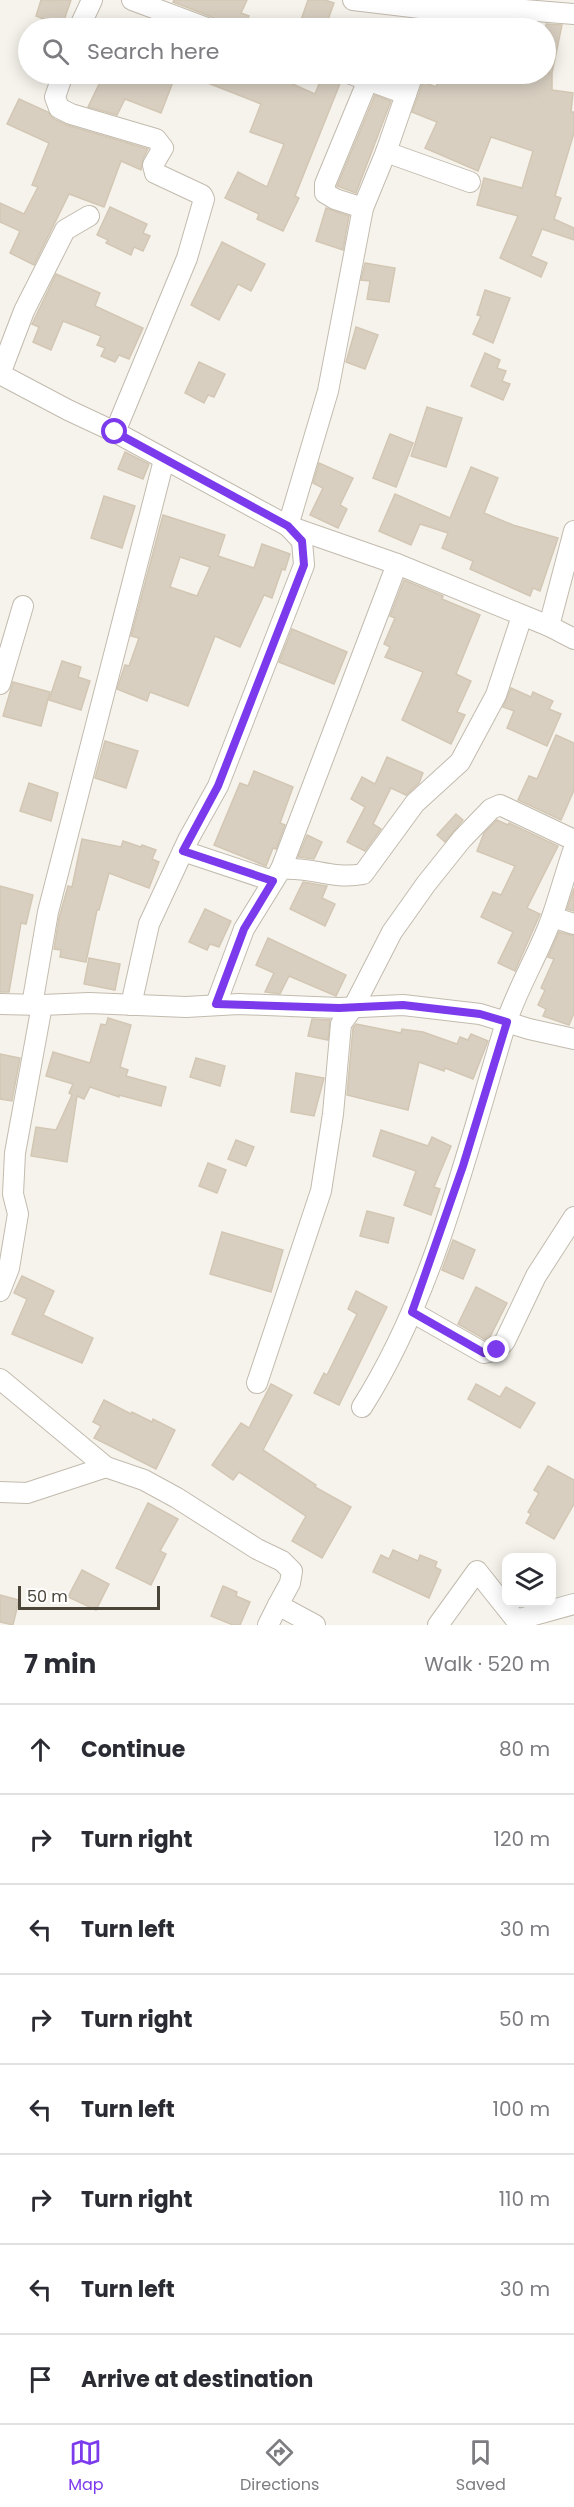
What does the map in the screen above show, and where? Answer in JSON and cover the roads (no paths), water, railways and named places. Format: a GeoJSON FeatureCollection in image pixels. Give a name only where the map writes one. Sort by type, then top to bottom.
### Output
{"type":"FeatureCollection","features":[{"type":"Feature","properties":{"kind":"street"},"geometry":{"type":"LineString","coordinates":[[84,18],[92,0]]}},
{"type":"Feature","properties":{"kind":"street"},"geometry":{"type":"LineString","coordinates":[[132,0],[180,18]]}},
{"type":"Feature","properties":{"kind":"street"},"geometry":{"type":"LineString","coordinates":[[353,0],[436,13],[535,5],[574,14]]}},
{"type":"Feature","properties":{"kind":"street"},"geometry":{"type":"LineString","coordinates":[[60,84],[55,97],[59,108],[71,114],[156,138],[163,148],[153,165],[155,173],[202,195],[204,199],[187,258],[115,432]]}},
{"type":"Feature","properties":{"kind":"street"},"geometry":{"type":"LineString","coordinates":[[358,84],[325,184],[325,193],[335,200],[363,208]]}},
{"type":"Feature","properties":{"kind":"street"},"geometry":{"type":"LineString","coordinates":[[379,84],[406,94]]}},
{"type":"Feature","properties":{"kind":"street"},"geometry":{"type":"LineString","coordinates":[[288,526],[328,391],[363,208],[386,152],[410,84]]}},
{"type":"Feature","properties":{"kind":"street"},"geometry":{"type":"LineString","coordinates":[[386,152],[470,182]]}},
{"type":"Feature","properties":{"kind":"street"},"geometry":{"type":"LineString","coordinates":[[89,216],[65,230],[24,311],[0,374],[115,432],[288,526],[397,564],[549,626],[574,639]]}},
{"type":"Feature","properties":{"kind":"street"},"geometry":{"type":"LineString","coordinates":[[0,1291],[9,1268],[18,1214],[13,1194],[15,1153],[48,912],[164,460]]}},
{"type":"Feature","properties":{"kind":"street"},"geometry":{"type":"LineString","coordinates":[[131,1005],[149,924],[183,851],[218,786],[304,565],[302,541],[288,526]]}},
{"type":"Feature","properties":{"kind":"street"},"geometry":{"type":"LineString","coordinates":[[549,626],[574,531]]}},
{"type":"Feature","properties":{"kind":"street"},"geometry":{"type":"LineString","coordinates":[[216,1004],[244,929],[277,875],[397,564]]}},
{"type":"Feature","properties":{"kind":"street"},"geometry":{"type":"LineString","coordinates":[[0,684],[23,606]]}},
{"type":"Feature","properties":{"kind":"street"},"geometry":{"type":"LineString","coordinates":[[183,851],[277,875],[293,867],[345,878],[363,874],[415,803],[460,762],[496,695],[522,616]]}},
{"type":"Feature","properties":{"kind":"street"},"geometry":{"type":"LineString","coordinates":[[258,1383],[321,1191],[333,1114],[341,1024],[354,1006],[392,932],[462,839],[491,809],[500,805],[574,840]]}},
{"type":"Feature","properties":{"kind":"street"},"geometry":{"type":"LineString","coordinates":[[362,1407],[390,1360],[412,1312],[463,1166],[507,1022],[552,917],[574,848]]}},
{"type":"Feature","properties":{"kind":"street"},"geometry":{"type":"LineString","coordinates":[[552,917],[574,924]]}},
{"type":"Feature","properties":{"kind":"street"},"geometry":{"type":"LineString","coordinates":[[0,1004],[89,1003],[186,1007],[216,1004],[417,1006],[480,1014],[574,1039]]}},
{"type":"Feature","properties":{"kind":"street"},"geometry":{"type":"LineString","coordinates":[[412,1312],[484,1353],[497,1350],[505,1341],[536,1276],[574,1217]]}},
{"type":"Feature","properties":{"kind":"street"},"geometry":{"type":"LineString","coordinates":[[0,1379],[106,1467],[144,1480],[177,1497],[257,1549],[282,1561],[292,1571],[290,1583],[268,1625]]}},
{"type":"Feature","properties":{"kind":"street"},"geometry":{"type":"LineString","coordinates":[[0,1492],[27,1493],[106,1467]]}},
{"type":"Feature","properties":{"kind":"street"},"geometry":{"type":"LineString","coordinates":[[438,1625],[477,1571],[518,1623],[574,1604]]}},
{"type":"Feature","properties":{"kind":"street"},"geometry":{"type":"LineString","coordinates":[[278,1605],[315,1625]]}}]}
